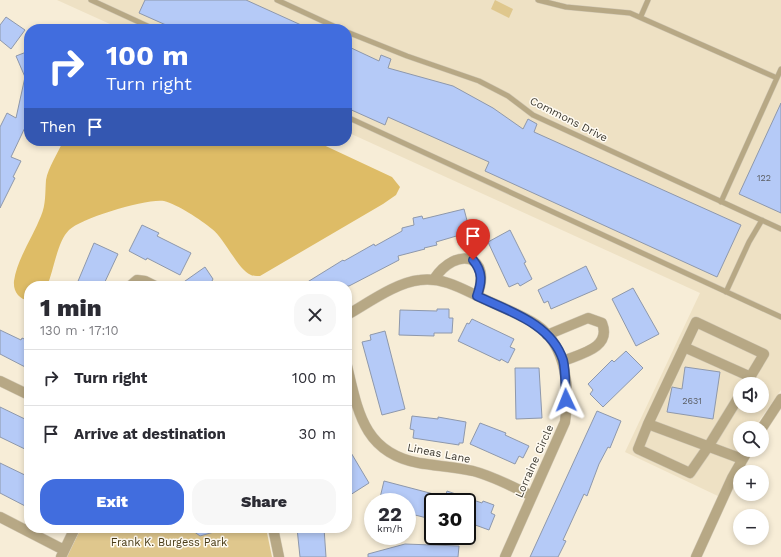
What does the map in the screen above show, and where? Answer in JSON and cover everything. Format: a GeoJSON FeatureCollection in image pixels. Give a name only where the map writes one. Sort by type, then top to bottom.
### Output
{"type":"FeatureCollection","features":[{"type":"Feature","properties":{"kind":"street"},"geometry":{"type":"LineString","coordinates":[[434,279],[446,264],[459,258],[473,260],[477,265],[482,278],[477,296]]}},
{"type":"Feature","properties":{"kind":"street","name":"Lorraine Circle"},"geometry":{"type":"LineString","coordinates":[[352,312],[411,281],[434,279],[453,284],[538,326],[559,351],[563,361],[566,412],[565,422],[504,557]]}},
{"type":"Feature","properties":{"kind":"street"},"geometry":{"type":"LineString","coordinates":[[547,335],[588,318],[602,323],[605,329],[604,337],[596,348],[563,361]]}},
{"type":"Feature","properties":{"kind":"street"},"geometry":{"type":"LineString","coordinates":[[733,406],[690,473],[638,449],[648,424],[696,322],[764,354],[751,377]]}},
{"type":"Feature","properties":{"kind":"street"},"geometry":{"type":"LineString","coordinates":[[684,347],[741,377]]}},
{"type":"Feature","properties":{"kind":"street"},"geometry":{"type":"LineString","coordinates":[[0,381],[24,393]]}},
{"type":"Feature","properties":{"kind":"street","name":"Lineas Lane"},"geometry":{"type":"LineString","coordinates":[[352,386],[363,424],[380,446],[390,453],[418,463],[461,469],[486,475],[532,496]]}},
{"type":"Feature","properties":{"kind":"street"},"geometry":{"type":"LineString","coordinates":[[767,421],[781,399]]}},
{"type":"Feature","properties":{"kind":"street"},"geometry":{"type":"LineString","coordinates":[[648,424],[708,447],[733,452]]}},
{"type":"Feature","properties":{"kind":"street"},"geometry":{"type":"LineString","coordinates":[[696,557],[744,457]]}},
{"type":"Feature","properties":{"kind":"street"},"geometry":{"type":"LineString","coordinates":[[0,517],[24,531]]}},
{"type":"Feature","properties":{"kind":"street"},"geometry":{"type":"LineString","coordinates":[[27,533],[62,554],[72,533]]}},
{"type":"Feature","properties":{"kind":"street"},"geometry":{"type":"LineString","coordinates":[[274,533],[279,557]]}},
{"type":"Feature","properties":{"kind":"lane"},"geometry":{"type":"LineString","coordinates":[[91,0],[143,24]]}},
{"type":"Feature","properties":{"kind":"lane"},"geometry":{"type":"LineString","coordinates":[[277,0],[329,24]]}},
{"type":"Feature","properties":{"kind":"lane"},"geometry":{"type":"LineString","coordinates":[[538,0],[566,7],[630,13],[641,16],[777,78]]}},
{"type":"Feature","properties":{"kind":"lane"},"geometry":{"type":"LineString","coordinates":[[641,16],[648,0]]}},
{"type":"Feature","properties":{"kind":"lane","name":"Commons Drive"},"geometry":{"type":"LineString","coordinates":[[352,34],[401,54],[479,81],[508,97],[533,115],[781,229]]}},
{"type":"Feature","properties":{"kind":"lane"},"geometry":{"type":"LineString","coordinates":[[721,202],[781,69]]}},
{"type":"Feature","properties":{"kind":"lane"},"geometry":{"type":"LineString","coordinates":[[352,119],[781,317]]}},
{"type":"Feature","properties":{"kind":"lane"},"geometry":{"type":"LineString","coordinates":[[726,292],[749,242],[762,220]]}},
{"type":"Feature","properties":{"kind":"shaded area"},"geometry":{"type":"Polygon","coordinates":[[[57,0],[781,0],[781,390],[769,407],[769,377],[733,377],[733,413],[765,413],[759,421],[733,421],[733,457],[739,457],[735,465],[733,465],[733,469],[720,497],[625,452],[700,293],[352,134],[352,24],[110,24],[57,0]]]}},
{"type":"Feature","properties":{"kind":"shaded area"},"geometry":{"type":"Polygon","coordinates":[[[61,146],[326,146],[392,177],[400,187],[396,195],[383,204],[260,276],[252,275],[246,272],[212,229],[175,205],[164,201],[156,201],[115,210],[87,220],[69,230],[61,242],[48,281],[24,281],[24,300],[17,294],[14,281],[18,265],[43,212],[46,180],[61,146]]]}},
{"type":"Feature","properties":{"kind":"green space"},"geometry":{"type":"Polygon","coordinates":[[[495,0],[513,9],[509,18],[491,9],[495,0]]]}},
{"type":"Feature","properties":{"kind":"green space","name":"Frank K. Burgess Park"},"geometry":{"type":"Polygon","coordinates":[[[79,533],[267,533],[272,557],[67,557],[79,533]]]}},
{"type":"Feature","properties":{"kind":"building"},"geometry":{"type":"Polygon","coordinates":[[[145,0],[246,0],[299,24],[164,24],[139,13],[145,0]]]}},
{"type":"Feature","properties":{"kind":"building"},"geometry":{"type":"Polygon","coordinates":[[[6,17],[24,29],[11,49],[0,40],[0,25],[6,17]]]}},
{"type":"Feature","properties":{"kind":"building"},"geometry":{"type":"Polygon","coordinates":[[[352,48],[379,61],[381,55],[391,59],[388,68],[453,86],[493,108],[523,129],[528,119],[537,124],[534,132],[741,225],[717,277],[485,171],[489,162],[388,117],[385,125],[352,110],[352,48]]]}},
{"type":"Feature","properties":{"kind":"building"},"geometry":{"type":"Polygon","coordinates":[[[24,53],[24,75],[16,56],[24,53]]]}},
{"type":"Feature","properties":{"kind":"building"},"geometry":{"type":"Polygon","coordinates":[[[24,82],[24,130],[11,157],[21,161],[13,177],[15,178],[0,208],[0,127],[7,113],[16,118],[24,82]]]}},
{"type":"Feature","properties":{"kind":"building"},"geometry":{"type":"Polygon","coordinates":[[[781,103],[781,213],[739,194],[781,103]]]}},
{"type":"Feature","properties":{"kind":"building"},"geometry":{"type":"Polygon","coordinates":[[[464,209],[470,232],[436,242],[437,245],[424,248],[425,249],[398,256],[399,260],[352,284],[352,281],[309,281],[343,260],[344,261],[374,244],[375,246],[402,231],[402,228],[414,225],[413,218],[422,216],[423,219],[464,209]]]}},
{"type":"Feature","properties":{"kind":"building"},"geometry":{"type":"Polygon","coordinates":[[[142,225],[159,233],[157,236],[191,253],[180,275],[147,258],[146,260],[129,251],[142,225]]]}},
{"type":"Feature","properties":{"kind":"building"},"geometry":{"type":"Polygon","coordinates":[[[510,230],[526,262],[524,263],[532,279],[520,286],[518,283],[509,287],[488,242],[510,230]]]}},
{"type":"Feature","properties":{"kind":"building"},"geometry":{"type":"Polygon","coordinates":[[[94,243],[118,254],[105,281],[78,281],[94,243]]]}},
{"type":"Feature","properties":{"kind":"building"},"geometry":{"type":"Polygon","coordinates":[[[586,266],[597,289],[551,309],[548,301],[544,303],[538,290],[586,266]]]}},
{"type":"Feature","properties":{"kind":"building"},"geometry":{"type":"Polygon","coordinates":[[[205,267],[213,279],[212,281],[185,281],[205,267]]]}},
{"type":"Feature","properties":{"kind":"building"},"geometry":{"type":"Polygon","coordinates":[[[633,288],[659,334],[636,346],[612,299],[633,288]]]}},
{"type":"Feature","properties":{"kind":"building"},"geometry":{"type":"Polygon","coordinates":[[[437,309],[449,309],[449,318],[453,318],[452,333],[434,333],[434,336],[399,335],[400,310],[437,311],[437,309]]]}},
{"type":"Feature","properties":{"kind":"building"},"geometry":{"type":"Polygon","coordinates":[[[472,319],[514,339],[510,347],[515,349],[508,363],[501,359],[500,361],[458,341],[467,323],[469,324],[472,319]]]}},
{"type":"Feature","properties":{"kind":"building"},"geometry":{"type":"Polygon","coordinates":[[[0,330],[21,340],[22,338],[24,339],[24,366],[0,354],[0,330]]]}},
{"type":"Feature","properties":{"kind":"building"},"geometry":{"type":"Polygon","coordinates":[[[385,331],[405,409],[382,415],[362,342],[371,340],[370,335],[385,331]]]}},
{"type":"Feature","properties":{"kind":"building"},"geometry":{"type":"Polygon","coordinates":[[[626,351],[643,368],[603,407],[590,394],[593,390],[588,384],[612,360],[614,362],[626,351]]]}},
{"type":"Feature","properties":{"kind":"building"},"geometry":{"type":"Polygon","coordinates":[[[685,367],[720,372],[713,419],[667,412],[672,387],[682,389],[685,367]]]}},
{"type":"Feature","properties":{"kind":"building"},"geometry":{"type":"Polygon","coordinates":[[[515,368],[539,368],[542,418],[516,419],[515,368]]]}},
{"type":"Feature","properties":{"kind":"building"},"geometry":{"type":"Polygon","coordinates":[[[0,407],[24,419],[24,449],[0,437],[0,407]]]}},
{"type":"Feature","properties":{"kind":"building"},"geometry":{"type":"Polygon","coordinates":[[[597,411],[621,421],[610,448],[608,447],[599,464],[587,496],[584,494],[563,540],[566,541],[558,557],[530,557],[597,411]]]}},
{"type":"Feature","properties":{"kind":"building"},"geometry":{"type":"Polygon","coordinates":[[[412,416],[438,419],[438,417],[466,422],[463,443],[459,443],[459,445],[413,438],[414,430],[410,429],[412,416]]]}},
{"type":"Feature","properties":{"kind":"building"},"geometry":{"type":"Polygon","coordinates":[[[480,423],[506,433],[505,435],[529,446],[523,458],[519,456],[515,464],[470,444],[480,423]]]}},
{"type":"Feature","properties":{"kind":"building"},"geometry":{"type":"Polygon","coordinates":[[[352,454],[369,483],[352,494],[352,454]]]}},
{"type":"Feature","properties":{"kind":"building"},"geometry":{"type":"Polygon","coordinates":[[[0,463],[24,475],[24,505],[0,493],[0,463]]]}},
{"type":"Feature","properties":{"kind":"building"},"geometry":{"type":"Polygon","coordinates":[[[384,481],[430,493],[424,493],[424,517],[416,515],[416,493],[381,493],[384,481]]]}},
{"type":"Feature","properties":{"kind":"building"},"geometry":{"type":"Polygon","coordinates":[[[476,501],[482,503],[483,501],[494,505],[491,513],[495,515],[489,530],[476,525],[476,501]]]}},
{"type":"Feature","properties":{"kind":"building"},"geometry":{"type":"Polygon","coordinates":[[[196,533],[210,533],[200,536],[196,533]]]}},
{"type":"Feature","properties":{"kind":"building"},"geometry":{"type":"Polygon","coordinates":[[[298,533],[324,533],[326,557],[300,557],[298,533]]]}},
{"type":"Feature","properties":{"kind":"building"},"geometry":{"type":"Polygon","coordinates":[[[401,545],[459,546],[458,557],[368,557],[368,554],[401,545]]]}},
{"type":"Feature","properties":{"kind":"route"},"geometry":{"type":"LineString","coordinates":[[473,260],[480,270],[482,278],[477,296],[538,326],[559,351],[563,361],[565,375],[566,400]]}}]}
